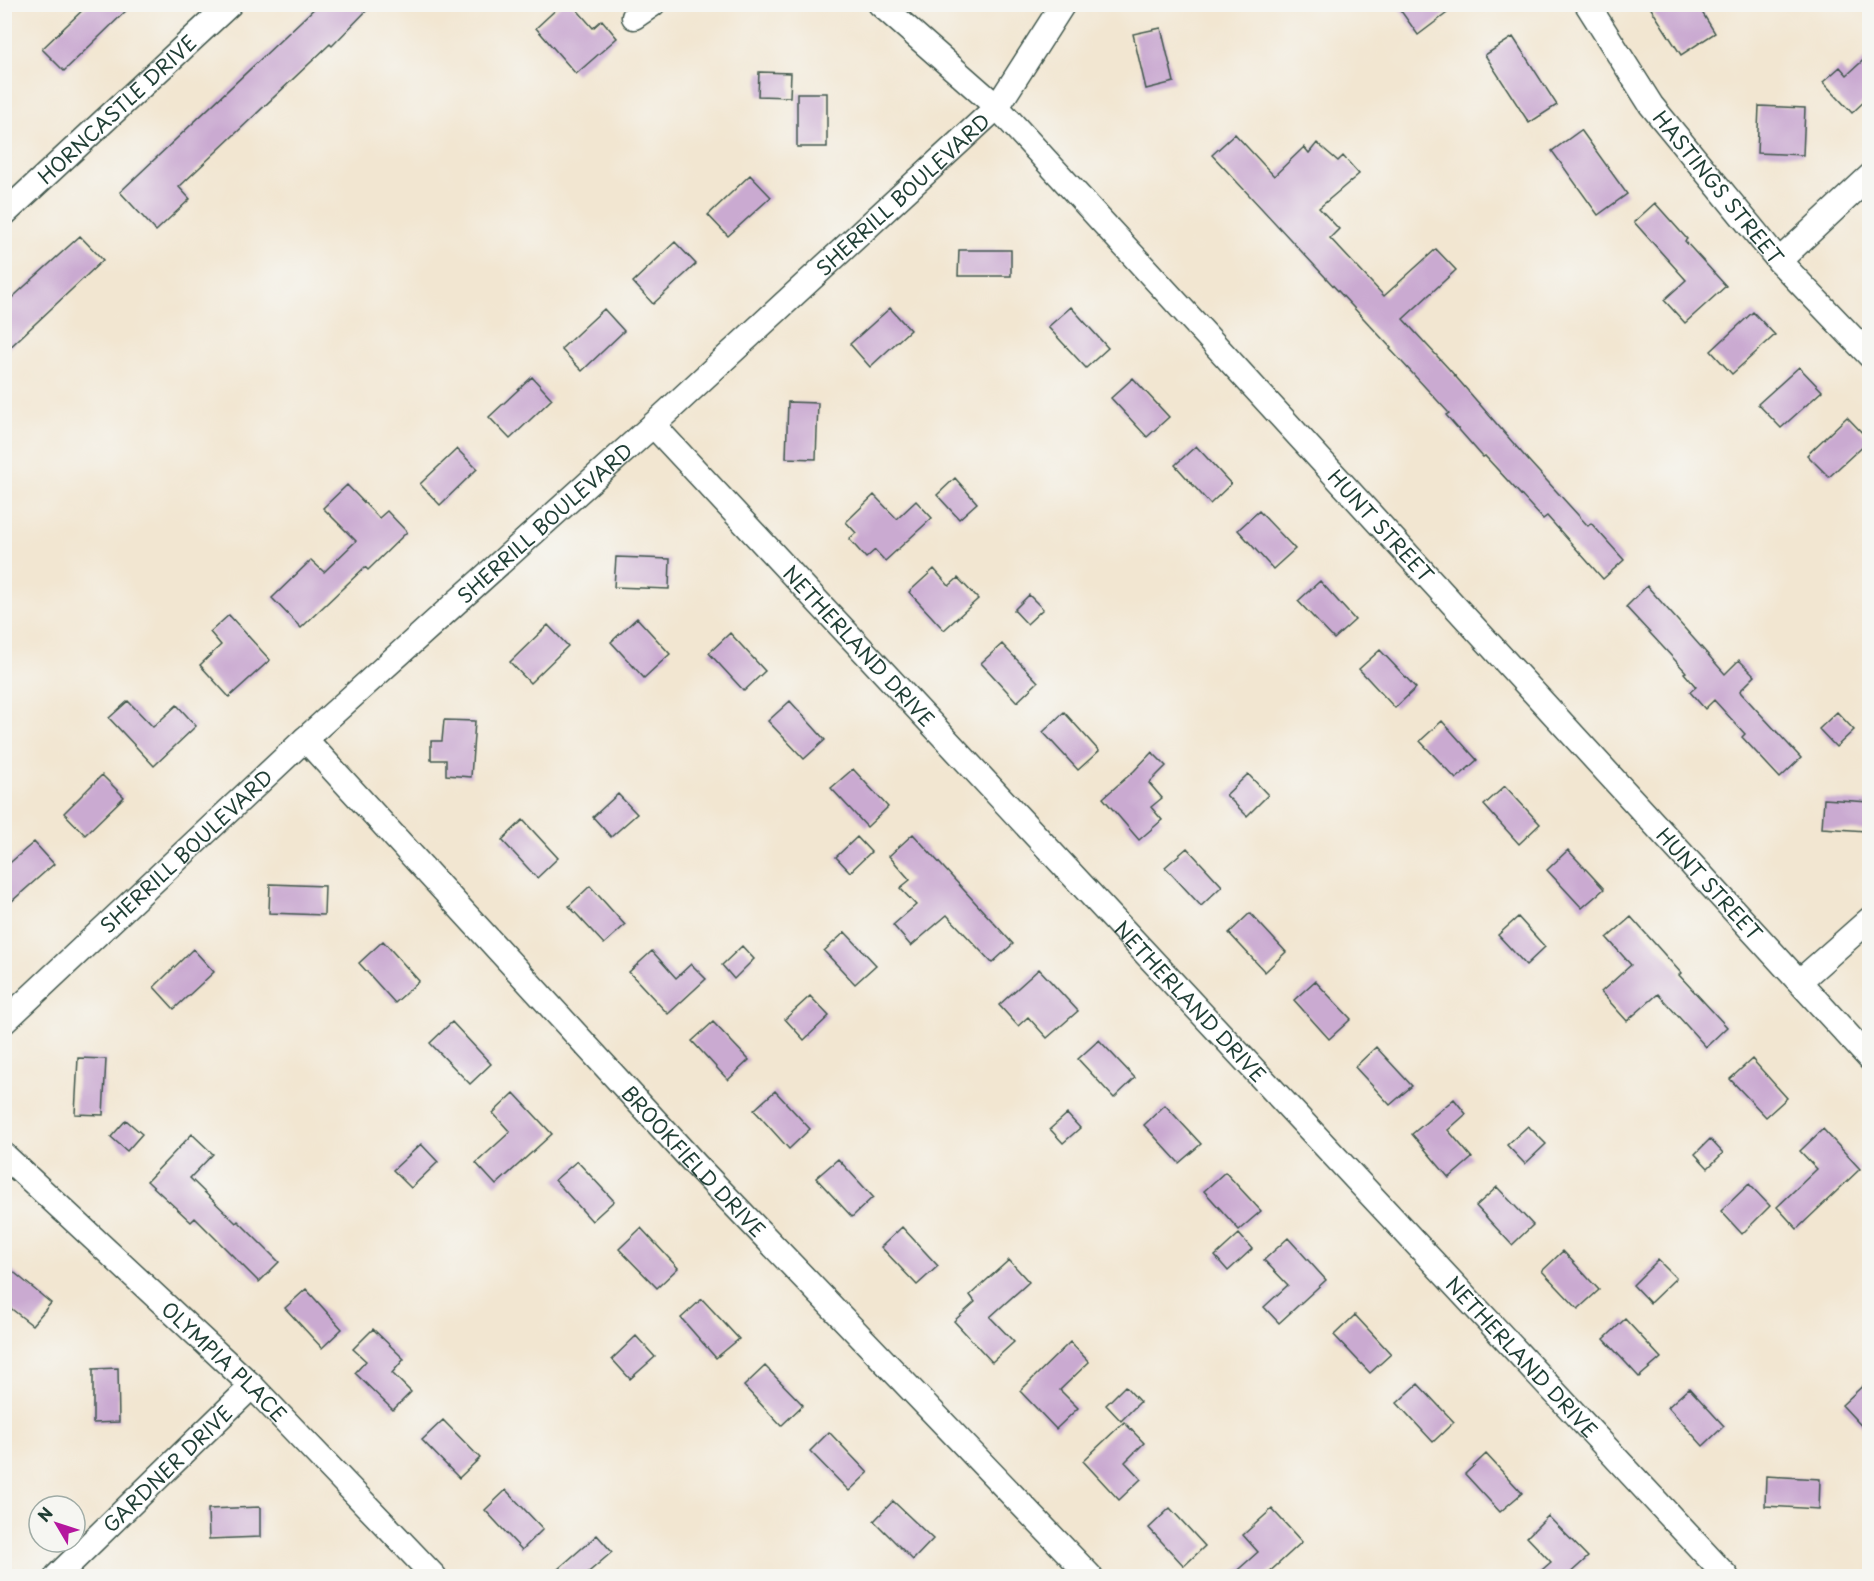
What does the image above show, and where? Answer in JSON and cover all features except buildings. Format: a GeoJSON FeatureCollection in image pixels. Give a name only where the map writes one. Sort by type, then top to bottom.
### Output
{"type":"FeatureCollection","features":[{"type":"Feature","properties":{"kind":"street","name":"HORNCASTLE DRIVE"},"geometry":{"type":"LineString","coordinates":[[4,214],[230,4]]}},
{"type":"Feature","properties":{"kind":"street","name":"HUNT STREET"},"geometry":{"type":"LineString","coordinates":[[880,4],[997,107],[1800,981],[1869,1059]]}},
{"type":"Feature","properties":{"kind":"street","name":"SHERRILL BOULEVARD"},"geometry":{"type":"LineString","coordinates":[[4,1022],[305,739],[653,425],[997,107],[1063,4]]}},
{"type":"Feature","properties":{"kind":"street","name":"HASTINGS STREET"},"geometry":{"type":"LineString","coordinates":[[1587,4],[1651,105],[1779,261],[1869,356]]}},
{"type":"Feature","properties":{"kind":"street"},"geometry":{"type":"LineString","coordinates":[[1779,261],[1869,176]]}},
{"type":"Feature","properties":{"kind":"street","name":"NETHERLAND DRIVE"},"geometry":{"type":"LineString","coordinates":[[653,425],[1726,1576]]}},
{"type":"Feature","properties":{"kind":"street","name":"BROOKFIELD DRIVE"},"geometry":{"type":"LineString","coordinates":[[305,739],[696,1165],[1090,1576]]}},
{"type":"Feature","properties":{"kind":"street"},"geometry":{"type":"LineString","coordinates":[[1800,981],[1869,919]]}},
{"type":"Feature","properties":{"kind":"street","name":"OLYMPIA PLACE"},"geometry":{"type":"LineString","coordinates":[[4,1155],[252,1386],[434,1576]]}},
{"type":"Feature","properties":{"kind":"street","name":"GARDNER DRIVE"},"geometry":{"type":"LineString","coordinates":[[57,1576],[252,1386]]}}]}
